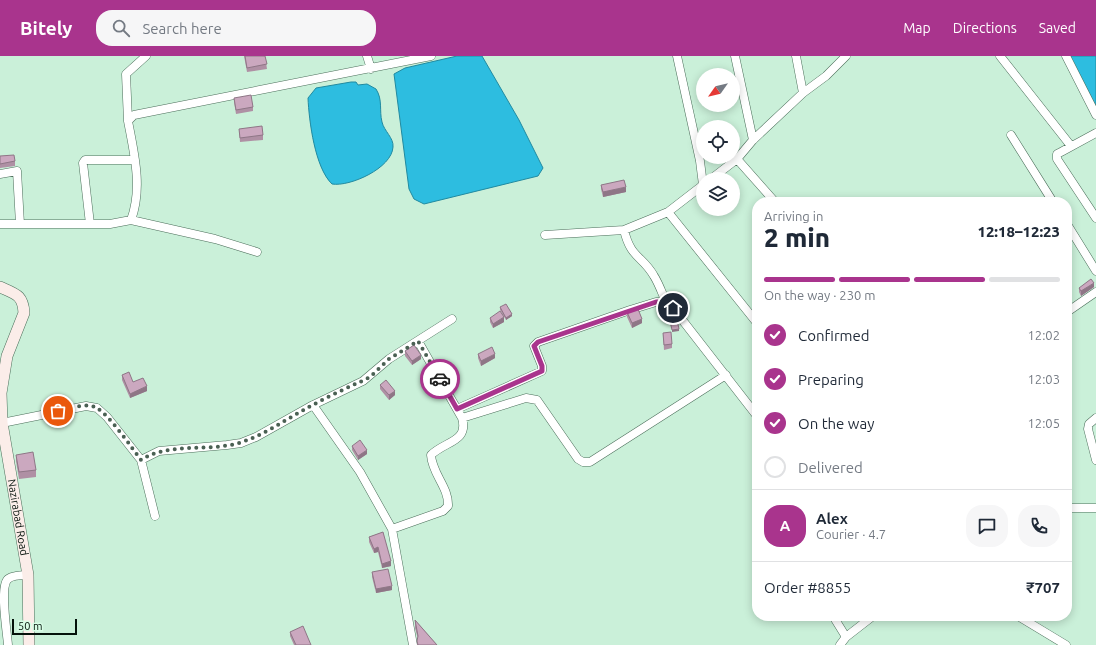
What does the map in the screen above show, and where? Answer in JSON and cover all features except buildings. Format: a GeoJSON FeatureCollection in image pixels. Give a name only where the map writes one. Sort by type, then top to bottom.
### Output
{"type":"FeatureCollection","features":[{"type":"Feature","properties":{"kind":"main road","name":"Nazirabad Road"},"geometry":{"type":"LineString","coordinates":[[0,287],[17,294],[22,301],[24,314],[7,356],[2,376],[1,393],[2,423],[28,645]]}},
{"type":"Feature","properties":{"kind":"street"},"geometry":{"type":"LineString","coordinates":[[131,220],[137,196],[137,176],[128,121],[126,74],[146,56]]}},
{"type":"Feature","properties":{"kind":"street"},"geometry":{"type":"LineString","coordinates":[[367,56],[370,69]]}},
{"type":"Feature","properties":{"kind":"street"},"geometry":{"type":"LineString","coordinates":[[128,121],[134,115],[145,111],[370,69],[431,56]]}},
{"type":"Feature","properties":{"kind":"street"},"geometry":{"type":"LineString","coordinates":[[677,56],[701,172]]}},
{"type":"Feature","properties":{"kind":"street"},"geometry":{"type":"LineString","coordinates":[[735,56],[753,140]]}},
{"type":"Feature","properties":{"kind":"street"},"geometry":{"type":"LineString","coordinates":[[796,56],[803,93]]}},
{"type":"Feature","properties":{"kind":"street"},"geometry":{"type":"LineString","coordinates":[[740,155],[753,140],[803,93],[826,76],[846,56]]}},
{"type":"Feature","properties":{"kind":"street"},"geometry":{"type":"LineString","coordinates":[[1000,56],[1071,146]]}},
{"type":"Feature","properties":{"kind":"street"},"geometry":{"type":"LineString","coordinates":[[1066,56],[1096,115]]}},
{"type":"Feature","properties":{"kind":"street"},"geometry":{"type":"LineString","coordinates":[[1096,132],[1057,154],[1057,159],[1096,218]]}},
{"type":"Feature","properties":{"kind":"street"},"geometry":{"type":"LineString","coordinates":[[1011,135],[1050,197]]}},
{"type":"Feature","properties":{"kind":"street"},"geometry":{"type":"LineString","coordinates":[[90,224],[83,163],[85,160],[135,160]]}},
{"type":"Feature","properties":{"kind":"street"},"geometry":{"type":"LineString","coordinates":[[740,162],[771,197]]}},
{"type":"Feature","properties":{"kind":"street"},"geometry":{"type":"LineString","coordinates":[[720,172],[730,164]]}},
{"type":"Feature","properties":{"kind":"street"},"geometry":{"type":"LineString","coordinates":[[0,174],[17,171],[20,224]]}},
{"type":"Feature","properties":{"kind":"street"},"geometry":{"type":"LineString","coordinates":[[544,235],[624,230],[668,212],[696,190]]}},
{"type":"Feature","properties":{"kind":"street"},"geometry":{"type":"LineString","coordinates":[[668,212],[752,317]]}},
{"type":"Feature","properties":{"kind":"street"},"geometry":{"type":"LineString","coordinates":[[0,224],[110,224],[131,220],[215,239],[257,252]]}},
{"type":"Feature","properties":{"kind":"street"},"geometry":{"type":"LineString","coordinates":[[624,230],[627,244],[632,252],[654,275],[666,302],[673,308],[752,409]]}},
{"type":"Feature","properties":{"kind":"street"},"geometry":{"type":"LineString","coordinates":[[1072,232],[1096,271]]}},
{"type":"Feature","properties":{"kind":"street"},"geometry":{"type":"LineString","coordinates":[[1072,309],[1096,292]]}},
{"type":"Feature","properties":{"kind":"street"},"geometry":{"type":"LineString","coordinates":[[457,409],[542,371],[542,366],[534,346],[538,342],[630,310],[656,302],[666,302]]}},
{"type":"Feature","properties":{"kind":"street"},"geometry":{"type":"LineString","coordinates":[[141,460],[158,451],[241,443],[256,437],[313,405],[370,377],[389,359],[452,319]]}},
{"type":"Feature","properties":{"kind":"street"},"geometry":{"type":"LineString","coordinates":[[392,529],[443,511],[448,506],[447,495],[433,468],[431,455],[436,450],[461,436],[464,431],[462,418],[418,341]]}},
{"type":"Feature","properties":{"kind":"street"},"geometry":{"type":"LineString","coordinates":[[462,418],[526,398],[537,400],[578,459],[583,462],[590,462],[726,375]]}},
{"type":"Feature","properties":{"kind":"street"},"geometry":{"type":"LineString","coordinates":[[313,405],[360,472],[392,529],[413,645]]}},
{"type":"Feature","properties":{"kind":"street"},"geometry":{"type":"LineString","coordinates":[[2,423],[86,406],[97,408],[107,417],[141,460],[155,516]]}},
{"type":"Feature","properties":{"kind":"street"},"geometry":{"type":"LineString","coordinates":[[1096,418],[1089,424],[1088,429],[1096,460]]}},
{"type":"Feature","properties":{"kind":"street"},"geometry":{"type":"LineString","coordinates":[[1072,508],[1096,508]]}},
{"type":"Feature","properties":{"kind":"street"},"geometry":{"type":"LineString","coordinates":[[8,645],[4,595],[8,580],[20,576]]}},
{"type":"Feature","properties":{"kind":"street"},"geometry":{"type":"LineString","coordinates":[[836,621],[846,637]]}},
{"type":"Feature","properties":{"kind":"street"},"geometry":{"type":"LineString","coordinates":[[840,645],[846,637],[866,621]]}},
{"type":"Feature","properties":{"kind":"street"},"geometry":{"type":"LineString","coordinates":[[1026,621],[1066,645]]}},
{"type":"Feature","properties":{"kind":"water"},"geometry":{"type":"Polygon","coordinates":[[[457,56],[482,56],[519,120],[543,168],[538,176],[424,204],[414,199],[409,189],[394,74],[405,68],[457,56]]]}},
{"type":"Feature","properties":{"kind":"water"},"geometry":{"type":"Polygon","coordinates":[[[1069,56],[1096,56],[1096,109],[1069,56]]]}},
{"type":"Feature","properties":{"kind":"water"},"geometry":{"type":"Polygon","coordinates":[[[356,82],[358,85],[367,84],[376,89],[380,101],[382,122],[392,141],[393,147],[391,155],[378,169],[359,179],[340,184],[332,184],[326,177],[317,156],[310,119],[308,98],[316,88],[356,82]]]}},
{"type":"Feature","properties":{"kind":"way so far"},"geometry":{"type":"LineString","coordinates":[[58,411],[86,406],[97,408],[107,417],[141,460],[158,451],[227,445],[241,443],[256,437],[313,405],[370,377],[389,359],[418,341],[440,379]]}},
{"type":"Feature","properties":{"kind":"route"},"geometry":{"type":"LineString","coordinates":[[440,379],[457,409],[542,371],[542,366],[534,346],[538,342],[656,302],[666,302],[673,308]]}}]}
